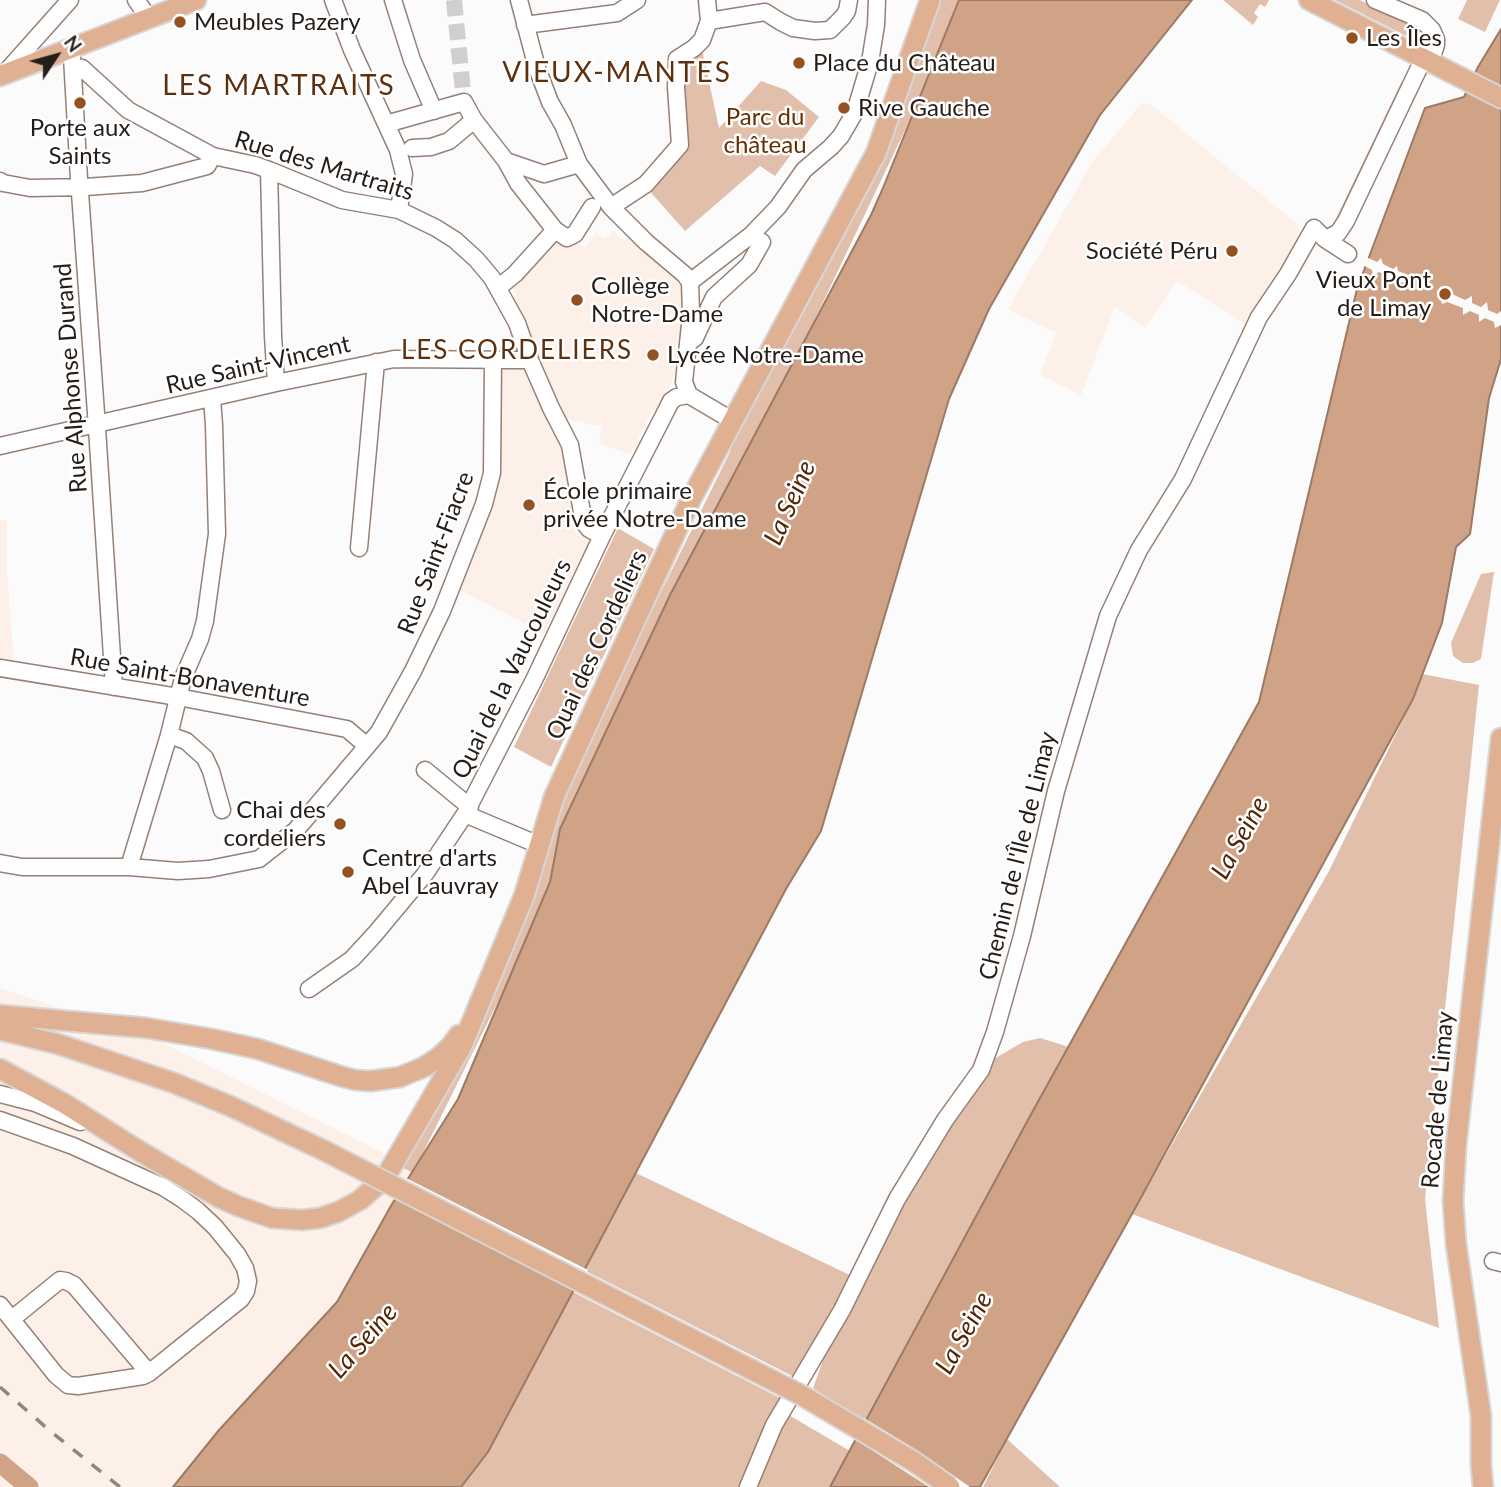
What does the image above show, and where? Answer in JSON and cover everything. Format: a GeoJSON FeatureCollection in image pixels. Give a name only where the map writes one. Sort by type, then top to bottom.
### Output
{"type":"FeatureCollection","features":[{"type":"Feature","properties":{"kind":"main road"},"geometry":{"type":"LineString","coordinates":[[2,75],[71,58],[149,18],[196,0]]}},
{"type":"Feature","properties":{"kind":"main road","name":"Quai des Cordeliers"},"geometry":{"type":"LineString","coordinates":[[0,1069],[65,1104],[218,1197],[272,1218],[291,1221],[320,1218],[346,1209],[366,1196],[384,1178],[461,1048],[524,896],[554,797],[691,499],[876,153],[930,0]]}},
{"type":"Feature","properties":{"kind":"main road"},"geometry":{"type":"LineString","coordinates":[[1310,0],[1501,97]]}},
{"type":"Feature","properties":{"kind":"main road","name":"Rocade de Limay"},"geometry":{"type":"LineString","coordinates":[[1483,1487],[1480,1465],[1481,1416],[1456,1244],[1453,1201],[1457,1132],[1501,738]]}},
{"type":"Feature","properties":{"kind":"main road"},"geometry":{"type":"LineString","coordinates":[[0,1014],[191,1035],[258,1049],[347,1078],[370,1081],[400,1077],[438,1058],[450,1047],[475,1011]]}},
{"type":"Feature","properties":{"kind":"main road"},"geometry":{"type":"LineString","coordinates":[[0,1030],[58,1044],[230,1105],[803,1396],[905,1456],[950,1487]]}},
{"type":"Feature","properties":{"kind":"main road"},"geometry":{"type":"LineString","coordinates":[[0,1038],[104,1060]]}},
{"type":"Feature","properties":{"kind":"main road","name":"Rocade de Limay"},"geometry":{"type":"LineString","coordinates":[[1474,1487],[1480,1465]]}},
{"type":"Feature","properties":{"kind":"street"},"geometry":{"type":"LineString","coordinates":[[2,75],[70,0]]}},
{"type":"Feature","properties":{"kind":"street"},"geometry":{"type":"LineString","coordinates":[[136,0],[149,18]]}},
{"type":"Feature","properties":{"kind":"street"},"geometry":{"type":"LineString","coordinates":[[333,0],[352,50],[398,150],[404,174],[399,210]]}},
{"type":"Feature","properties":{"kind":"street"},"geometry":{"type":"LineString","coordinates":[[393,0],[412,60],[434,111]]}},
{"type":"Feature","properties":{"kind":"street"},"geometry":{"type":"LineString","coordinates":[[519,0],[530,48],[544,88],[579,164],[611,207],[690,282],[691,315],[684,382],[689,395],[733,421]]}},
{"type":"Feature","properties":{"kind":"street"},"geometry":{"type":"LineString","coordinates":[[525,25],[617,13],[637,0]]}},
{"type":"Feature","properties":{"kind":"street"},"geometry":{"type":"LineString","coordinates":[[611,207],[646,184],[680,145],[677,59],[702,40],[709,22],[707,0]]}},
{"type":"Feature","properties":{"kind":"street"},"geometry":{"type":"LineString","coordinates":[[709,22],[765,6],[780,22],[793,28],[830,30],[843,17],[849,0]]}},
{"type":"Feature","properties":{"kind":"street"},"geometry":{"type":"LineString","coordinates":[[690,282],[751,235],[778,207],[804,170],[831,147],[851,121],[859,103],[874,43],[877,0]]}},
{"type":"Feature","properties":{"kind":"street"},"geometry":{"type":"LineString","coordinates":[[1375,0],[1412,15],[1429,26],[1436,45],[1426,60]]}},
{"type":"Feature","properties":{"kind":"street","name":"Rue des Martraits"},"geometry":{"type":"LineString","coordinates":[[71,58],[128,110],[213,156],[255,165],[342,200],[399,210],[455,240],[477,260],[499,288],[517,323],[530,360],[570,445],[584,523],[602,536]]}},
{"type":"Feature","properties":{"kind":"street","name":"Rue Alphonse Durand"},"geometry":{"type":"LineString","coordinates":[[71,58],[114,687]]}},
{"type":"Feature","properties":{"kind":"street","name":"Chemin de l'Île de Limay"},"geometry":{"type":"LineString","coordinates":[[748,1487],[774,1425],[842,1310],[897,1199],[945,1120],[981,1070],[1016,960],[1056,790],[1108,616],[1139,550],[1183,480],[1259,317],[1319,233],[1338,233],[1346,221],[1419,68],[1426,60]]}},
{"type":"Feature","properties":{"kind":"street"},"geometry":{"type":"LineString","coordinates":[[386,124],[464,102],[474,120],[506,161],[518,183],[555,230],[567,238],[575,234],[592,207]]}},
{"type":"Feature","properties":{"kind":"street"},"geometry":{"type":"LineString","coordinates":[[412,148],[431,147],[449,141],[474,120]]}},
{"type":"Feature","properties":{"kind":"street"},"geometry":{"type":"LineString","coordinates":[[0,181],[30,188],[80,188],[142,183],[207,166],[213,156]]}},
{"type":"Feature","properties":{"kind":"street"},"geometry":{"type":"LineString","coordinates":[[506,161],[544,174],[579,164]]}},
{"type":"Feature","properties":{"kind":"street"},"geometry":{"type":"LineString","coordinates":[[269,170],[276,383]]}},
{"type":"Feature","properties":{"kind":"street"},"geometry":{"type":"LineString","coordinates":[[499,288],[555,230]]}},
{"type":"Feature","properties":{"kind":"street"},"geometry":{"type":"LineString","coordinates":[[1319,233],[1348,254]]}},
{"type":"Feature","properties":{"kind":"street"},"geometry":{"type":"LineString","coordinates":[[688,343],[695,338],[714,297],[748,265],[762,242],[751,235]]}},
{"type":"Feature","properties":{"kind":"street","name":"Rue Saint-Vincent"},"geometry":{"type":"LineString","coordinates":[[0,446],[394,359],[530,360]]}},
{"type":"Feature","properties":{"kind":"street","name":"Rue Saint-Fiacre"},"geometry":{"type":"LineString","coordinates":[[0,863],[22,867],[129,867],[178,871],[209,869],[259,859],[296,830],[379,732],[442,611],[484,504],[492,473],[493,360]]}},
{"type":"Feature","properties":{"kind":"street"},"geometry":{"type":"LineString","coordinates":[[359,548],[376,362]]}},
{"type":"Feature","properties":{"kind":"street","name":"Quai de la Vaucouleurs"},"geometry":{"type":"LineString","coordinates":[[309,989],[352,959],[375,934],[425,874],[467,810],[671,401],[689,395]]}},
{"type":"Feature","properties":{"kind":"street"},"geometry":{"type":"LineString","coordinates":[[129,867],[169,735],[183,678],[205,621],[217,534],[212,398]]}},
{"type":"Feature","properties":{"kind":"street","name":"Rue Saint-Bonaventure"},"geometry":{"type":"LineString","coordinates":[[0,668],[178,697],[347,729],[367,746]]}},
{"type":"Feature","properties":{"kind":"street"},"geometry":{"type":"LineString","coordinates":[[169,735],[186,741],[205,758],[222,810]]}},
{"type":"Feature","properties":{"kind":"street"},"geometry":{"type":"LineString","coordinates":[[425,770],[467,810],[539,845]]}},
{"type":"Feature","properties":{"kind":"street"},"geometry":{"type":"LineString","coordinates":[[0,1094],[64,1114],[141,1152]]}},
{"type":"Feature","properties":{"kind":"street"},"geometry":{"type":"LineString","coordinates":[[0,1120],[73,1146],[163,1187],[198,1211],[215,1227],[237,1254],[245,1268],[248,1281],[241,1299],[149,1373],[78,1387],[68,1385],[56,1375],[0,1305]]}},
{"type":"Feature","properties":{"kind":"street"},"geometry":{"type":"LineString","coordinates":[[12,1319],[60,1280],[66,1281],[74,1285],[149,1373]]}},
{"type":"Feature","properties":{"kind":"shaded area"},"geometry":{"type":"Polygon","coordinates":[[[1149,103],[1296,223],[1299,230],[1296,250],[1250,327],[1177,281],[1145,328],[1115,307],[1081,395],[1040,375],[1056,333],[1008,309],[1091,164],[1141,104],[1149,103]]]}},
{"type":"Feature","properties":{"kind":"shaded area"},"geometry":{"type":"Polygon","coordinates":[[[613,231],[625,241],[631,235],[684,281],[684,307],[679,316],[685,325],[675,347],[682,353],[659,411],[653,409],[631,454],[599,444],[602,427],[563,418],[513,301],[516,295],[513,289],[515,284],[554,240],[574,242],[586,247],[596,232],[605,240],[613,231]]]}},
{"type":"Feature","properties":{"kind":"shaded area","name":"École primaire privée Notre-Dame"},"geometry":{"type":"Polygon","coordinates":[[[501,365],[529,370],[564,443],[575,533],[590,541],[544,633],[457,589],[497,476],[501,365]]]}},
{"type":"Feature","properties":{"kind":"shaded area"},"geometry":{"type":"Polygon","coordinates":[[[0,520],[7,520],[7,572],[14,662],[0,659],[0,520]]]}},
{"type":"Feature","properties":{"kind":"shaded area"},"geometry":{"type":"Polygon","coordinates":[[[0,988],[158,1041],[380,1151],[413,1173],[392,1204],[337,1302],[219,1430],[173,1487],[0,1487],[0,988]]]}},
{"type":"Feature","properties":{"kind":"green space"},"geometry":{"type":"Polygon","coordinates":[[[938,0],[967,0],[753,449],[527,943],[413,1173],[400,1166],[627,661],[729,454],[742,420],[938,0]]]}},
{"type":"Feature","properties":{"kind":"green space"},"geometry":{"type":"Polygon","coordinates":[[[1223,0],[1269,0],[1265,7],[1260,4],[1254,13],[1258,17],[1253,25],[1223,0]]]}},
{"type":"Feature","properties":{"kind":"green space"},"geometry":{"type":"Polygon","coordinates":[[[1335,0],[1360,0],[1421,30],[1416,41],[1335,0]]]}},
{"type":"Feature","properties":{"kind":"green space"},"geometry":{"type":"Polygon","coordinates":[[[1467,0],[1500,0],[1485,32],[1458,19],[1467,0]]]}},
{"type":"Feature","properties":{"kind":"green space","name":"Parc du château"},"geometry":{"type":"Polygon","coordinates":[[[702,49],[719,128],[761,81],[786,90],[819,117],[775,176],[760,166],[685,231],[646,187],[687,145],[681,66],[702,49]]]}},
{"type":"Feature","properties":{"kind":"green space"},"geometry":{"type":"Polygon","coordinates":[[[1401,83],[1405,85],[1337,225],[1331,229],[1401,83]]]}},
{"type":"Feature","properties":{"kind":"green space"},"geometry":{"type":"Polygon","coordinates":[[[618,528],[654,549],[551,767],[514,747],[618,528]]]}},
{"type":"Feature","properties":{"kind":"green space"},"geometry":{"type":"Polygon","coordinates":[[[1494,572],[1481,659],[1473,663],[1463,663],[1453,656],[1451,643],[1481,574],[1494,572]]]}},
{"type":"Feature","properties":{"kind":"green space"},"geometry":{"type":"Polygon","coordinates":[[[1422,674],[1479,685],[1425,1199],[1439,1328],[1132,1214],[1329,871],[1413,699],[1422,674]]]}},
{"type":"Feature","properties":{"kind":"green space"},"geometry":{"type":"Polygon","coordinates":[[[1040,1038],[1069,1047],[865,1423],[813,1388],[825,1355],[898,1210],[987,1063],[1023,1042],[1040,1038]]]}},
{"type":"Feature","properties":{"kind":"green space"},"geometry":{"type":"Polygon","coordinates":[[[636,1173],[856,1278],[796,1378],[584,1270],[636,1173]]]}},
{"type":"Feature","properties":{"kind":"green space"},"geometry":{"type":"Polygon","coordinates":[[[573,1292],[784,1400],[742,1487],[461,1487],[488,1452],[573,1292]]]}},
{"type":"Feature","properties":{"kind":"green space"},"geometry":{"type":"Polygon","coordinates":[[[787,1414],[850,1451],[830,1487],[751,1487],[787,1414]]]}},
{"type":"Feature","properties":{"kind":"green space"},"geometry":{"type":"Polygon","coordinates":[[[1007,1439],[1060,1487],[983,1487],[1007,1439]]]}},
{"type":"Feature","properties":{"kind":"water","name":"La Seine"},"geometry":{"type":"Polygon","coordinates":[[[959,0],[1192,0],[1100,115],[989,309],[949,399],[821,831],[786,889],[488,1452],[461,1487],[173,1487],[219,1430],[337,1302],[392,1204],[458,1099],[550,882],[560,829],[670,595],[871,215],[959,0]]]}},
{"type":"Feature","properties":{"kind":"water","name":"La Seine"},"geometry":{"type":"Polygon","coordinates":[[[1501,29],[1501,359],[1489,398],[1470,534],[1456,547],[1442,623],[1413,699],[980,1487],[830,1487],[1029,1118],[1259,702],[1357,289],[1425,108],[1464,97],[1501,29]]]}},
{"type":"Feature","properties":{"kind":"pier"},"geometry":{"type":"Polygon","coordinates":[[[1366,257],[1377,262],[1381,258],[1383,264],[1393,269],[1397,266],[1398,271],[1411,276],[1415,274],[1412,287],[1408,289],[1407,284],[1394,279],[1389,282],[1388,276],[1379,272],[1373,276],[1372,270],[1363,265],[1366,257]]]}},
{"type":"Feature","properties":{"kind":"pier"},"geometry":{"type":"Polygon","coordinates":[[[1450,287],[1452,294],[1465,300],[1472,296],[1472,303],[1481,307],[1487,302],[1488,310],[1497,314],[1501,311],[1501,325],[1495,328],[1494,322],[1485,318],[1479,322],[1479,315],[1470,311],[1463,315],[1463,308],[1447,302],[1442,304],[1444,291],[1450,287]]]}},
{"type":"Feature","properties":{"kind":"pier"},"geometry":{"type":"Polygon","coordinates":[[[406,1178],[588,1270],[577,1291],[392,1198],[406,1178]]]}},
{"type":"Feature","properties":{"kind":"pier"},"geometry":{"type":"Polygon","coordinates":[[[864,1418],[970,1487],[929,1487],[853,1438],[864,1418]]]}},
{"type":"Feature","properties":{"kind":"waterway"},"geometry":{"type":"LineString","coordinates":[[0,1463],[29,1487]]}},
{"type":"Feature","properties":{"kind":"tunnel"},"geometry":{"type":"LineString","coordinates":[[454,0],[464,102]]}},
{"type":"Feature","properties":{"kind":"railway"},"geometry":{"type":"LineString","coordinates":[[0,1387],[120,1487]]}},
{"type":"Feature","properties":{"kind":"place","name":"Meubles Pazery"},"geometry":{"type":"Point","coordinates":[180,22]}},
{"type":"Feature","properties":{"kind":"place","name":"Les Îles"},"geometry":{"type":"Point","coordinates":[1352,38]}},
{"type":"Feature","properties":{"kind":"place","name":"Place du Château"},"geometry":{"type":"Point","coordinates":[799,63]}},
{"type":"Feature","properties":{"kind":"place","name":"Porte aux Saints"},"geometry":{"type":"Point","coordinates":[80,103]}},
{"type":"Feature","properties":{"kind":"place","name":"Rive Gauche"},"geometry":{"type":"Point","coordinates":[844,108]}},
{"type":"Feature","properties":{"kind":"place","name":"Société Péru"},"geometry":{"type":"Point","coordinates":[1232,251]}},
{"type":"Feature","properties":{"kind":"place","name":"Vieux Pont de Limay"},"geometry":{"type":"Point","coordinates":[1445,294]}},
{"type":"Feature","properties":{"kind":"place","name":"Collège Notre-Dame"},"geometry":{"type":"Point","coordinates":[577,300]}},
{"type":"Feature","properties":{"kind":"place","name":"Lycée Notre-Dame"},"geometry":{"type":"Point","coordinates":[653,355]}},
{"type":"Feature","properties":{"kind":"place","name":"École primaire privée Notre-Dame"},"geometry":{"type":"Point","coordinates":[529,505]}},
{"type":"Feature","properties":{"kind":"place","name":"Chai des cordeliers"},"geometry":{"type":"Point","coordinates":[340,824]}},
{"type":"Feature","properties":{"kind":"place","name":"Centre d'arts Abel Lauvray"},"geometry":{"type":"Point","coordinates":[348,872]}},
{"type":"Feature","properties":{"kind":"district","name":"VIEUX-MANTES"},"geometry":{"type":"Point","coordinates":[617,73]}},
{"type":"Feature","properties":{"kind":"district","name":"LES MARTRAITS"},"geometry":{"type":"Point","coordinates":[279,86]}},
{"type":"Feature","properties":{"kind":"district","name":"LES CORDELIERS"},"geometry":{"type":"Point","coordinates":[517,351]}}]}
